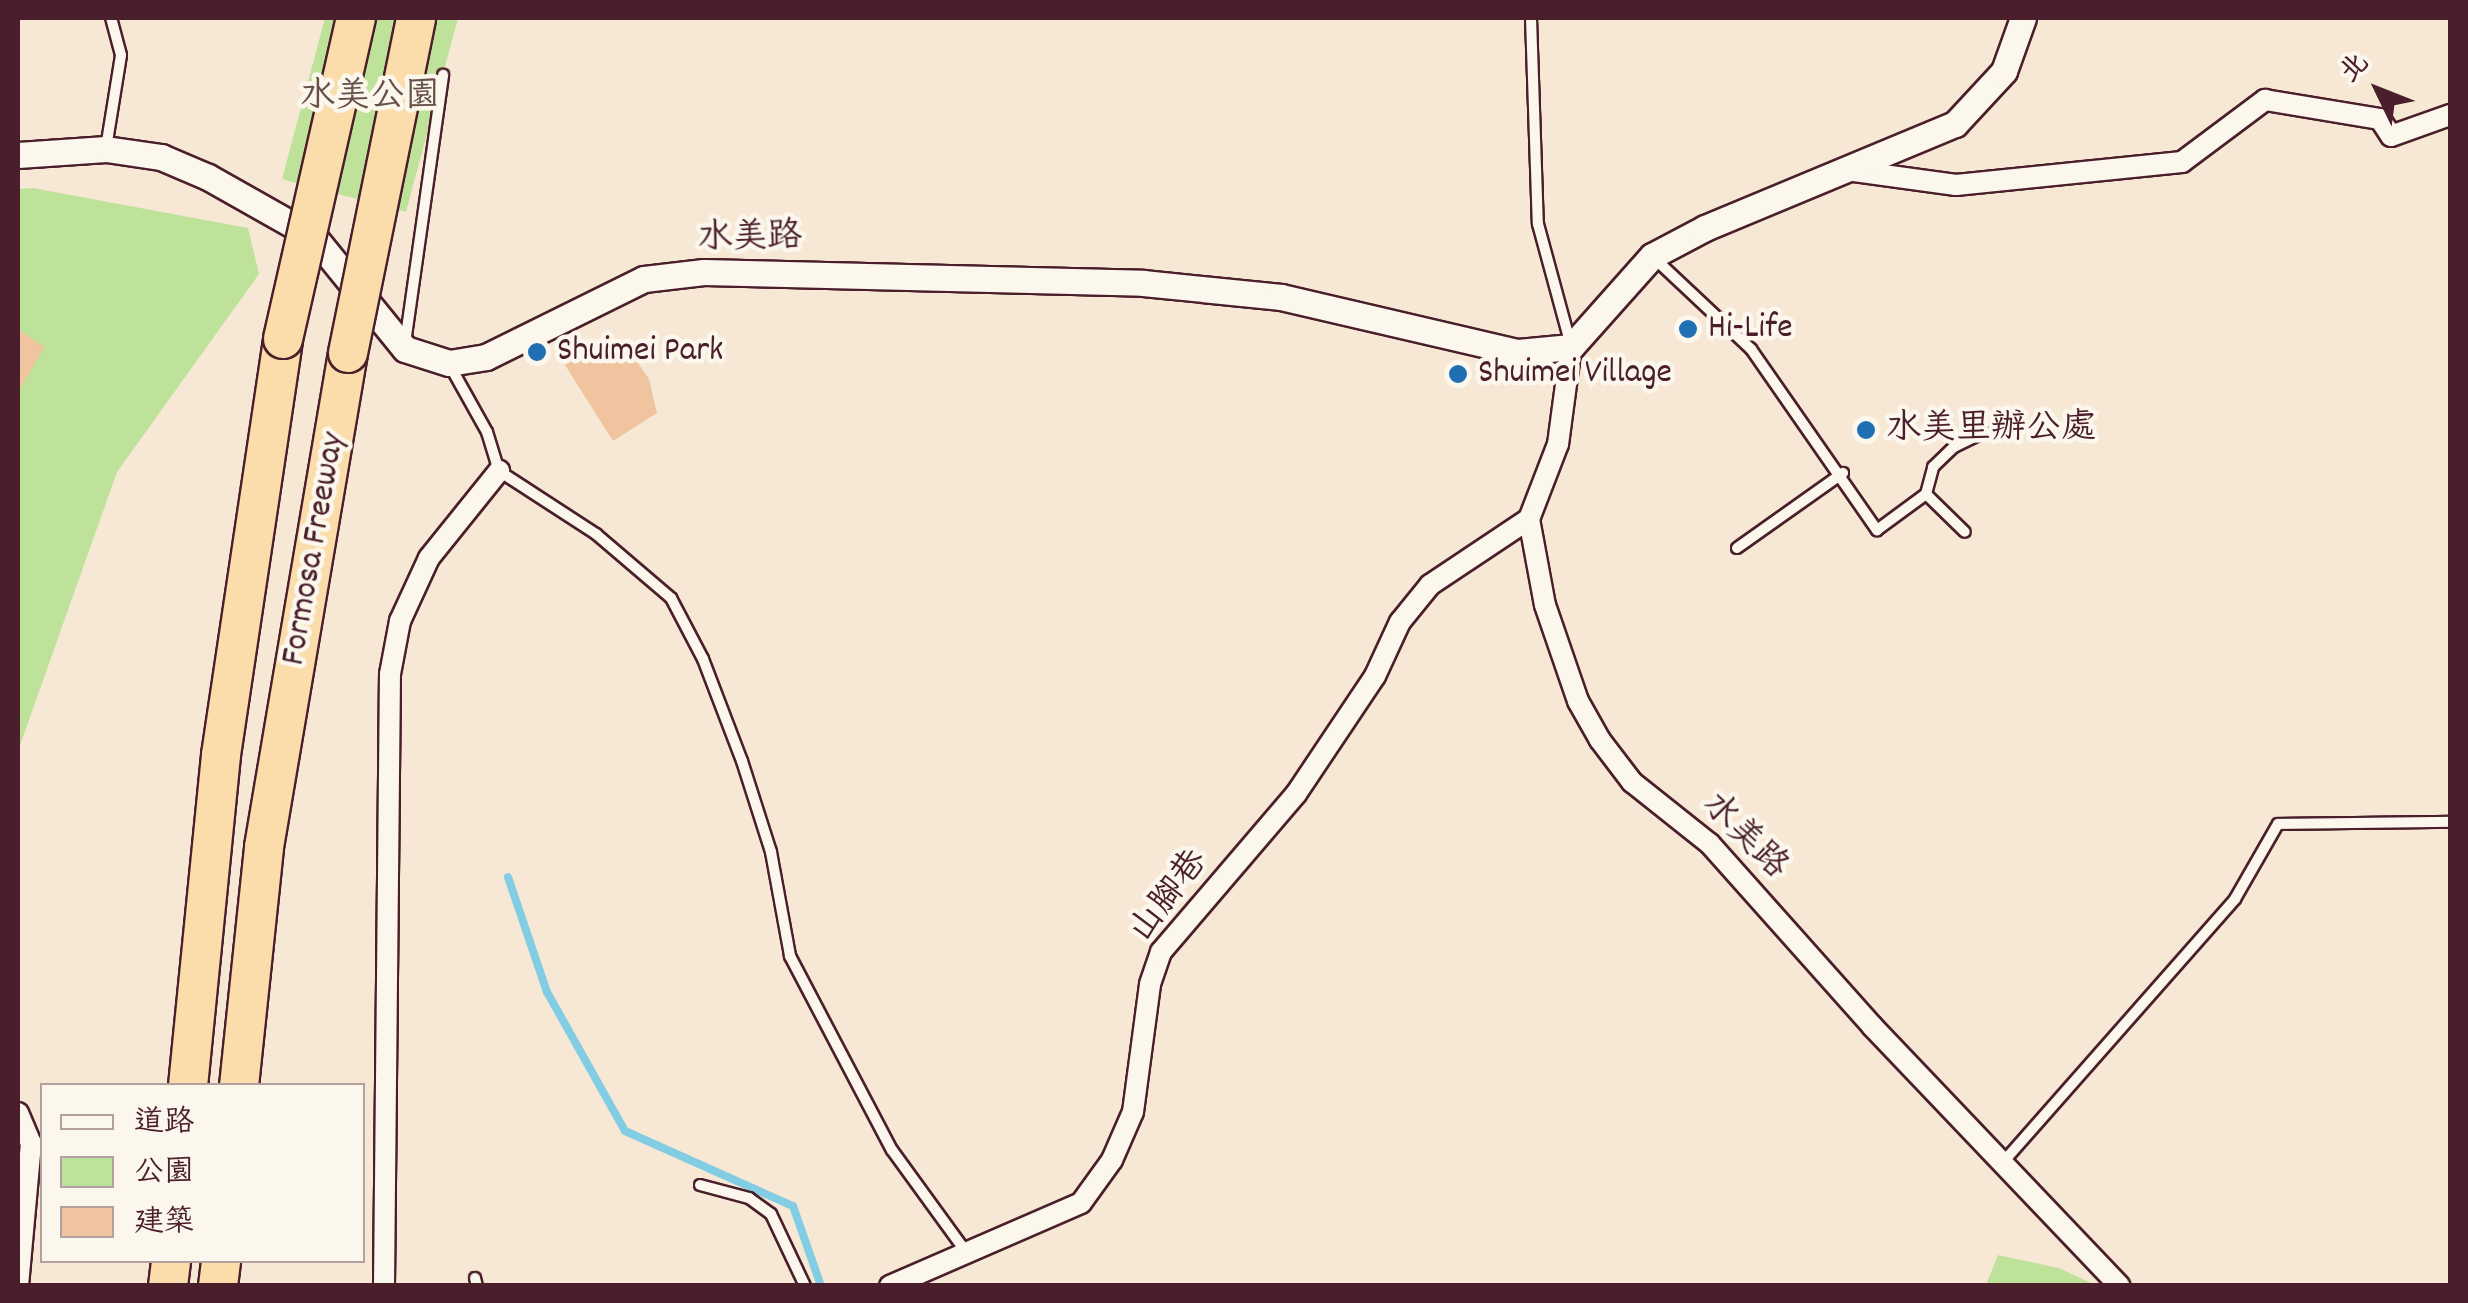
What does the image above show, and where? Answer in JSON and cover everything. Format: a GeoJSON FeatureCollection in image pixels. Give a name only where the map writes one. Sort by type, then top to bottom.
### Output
{"type":"FeatureCollection","features":[{"type":"Feature","properties":{"kind":"highway","name":"Formosa Freeway"},"geometry":{"type":"LineString","coordinates":[[188,1083],[221,756],[283,339],[356,18]]}},
{"type":"Feature","properties":{"kind":"highway","name":"Formosa Freeway"},"geometry":{"type":"LineString","coordinates":[[239,1083],[264,847],[348,353],[416,18]]}},
{"type":"Feature","properties":{"kind":"street"},"geometry":{"type":"LineString","coordinates":[[1529,519],[1558,444],[1571,347],[1652,256],[1705,228],[1854,171],[1955,124],[1985,99],[2004,71],[2023,18]]}},
{"type":"Feature","properties":{"kind":"street"},"geometry":{"type":"LineString","coordinates":[[1854,171],[1956,184],[2182,162],[2265,100],[2380,119],[2392,136],[2450,115]]}},
{"type":"Feature","properties":{"kind":"street"},"geometry":{"type":"LineString","coordinates":[[18,156],[106,149],[160,157],[208,176],[314,236],[404,349],[449,363]]}},
{"type":"Feature","properties":{"kind":"street","name":"水美路"},"geometry":{"type":"LineString","coordinates":[[449,363],[486,356],[644,279],[704,272],[1143,283],[1281,297],[1518,352],[1571,347]]}},
{"type":"Feature","properties":{"kind":"street"},"geometry":{"type":"LineString","coordinates":[[384,1286],[390,674],[400,621],[429,558],[500,471]]}},
{"type":"Feature","properties":{"kind":"street","name":"水美路"},"geometry":{"type":"LineString","coordinates":[[1529,519],[1545,605],[1578,701],[1600,740],[1632,782],[1710,844],[1872,1026],[2005,1160],[2120,1286]]}},
{"type":"Feature","properties":{"kind":"street","name":"山腳巷"},"geometry":{"type":"LineString","coordinates":[[890,1286],[964,1250],[1040,1226],[1081,1203],[1112,1160],[1134,1112],[1150,984],[1161,952],[1296,794],[1374,676],[1400,622],[1430,585],[1529,519]]}},
{"type":"Feature","properties":{"kind":"street"},"geometry":{"type":"LineString","coordinates":[[18,1113],[32,1144],[18,1286]]}},
{"type":"Feature","properties":{"kind":"lane"},"geometry":{"type":"LineString","coordinates":[[106,149],[121,55],[110,18]]}},
{"type":"Feature","properties":{"kind":"lane"},"geometry":{"type":"LineString","coordinates":[[1532,18],[1538,224],[1571,347]]}},
{"type":"Feature","properties":{"kind":"lane"},"geometry":{"type":"LineString","coordinates":[[404,349],[444,75]]}},
{"type":"Feature","properties":{"kind":"lane"},"geometry":{"type":"LineString","coordinates":[[1652,256],[1751,349],[1843,474],[1877,530],[1926,494],[1933,467],[1954,447],[1985,432]]}},
{"type":"Feature","properties":{"kind":"lane"},"geometry":{"type":"LineString","coordinates":[[449,363],[487,432],[500,471],[596,534],[671,598],[704,659],[742,760],[797,971],[892,1150],[964,1250]]}},
{"type":"Feature","properties":{"kind":"lane"},"geometry":{"type":"LineString","coordinates":[[1737,548],[1843,474]]}},
{"type":"Feature","properties":{"kind":"lane"},"geometry":{"type":"LineString","coordinates":[[1926,494],[1965,532]]}},
{"type":"Feature","properties":{"kind":"lane"},"geometry":{"type":"LineString","coordinates":[[2005,1160],[2235,899],[2278,824],[2450,822]]}},
{"type":"Feature","properties":{"kind":"lane"},"geometry":{"type":"LineString","coordinates":[[700,1185],[748,1198],[772,1214],[805,1286]]}},
{"type":"Feature","properties":{"kind":"green space","name":"水美公園"},"geometry":{"type":"Polygon","coordinates":[[[325,18],[458,18],[406,212],[282,179],[325,18]]]}},
{"type":"Feature","properties":{"kind":"green space"},"geometry":{"type":"Polygon","coordinates":[[[33,188],[248,228],[259,274],[117,472],[18,751],[18,189],[33,188]]]}},
{"type":"Feature","properties":{"kind":"green space"},"geometry":{"type":"Polygon","coordinates":[[[1998,1255],[2059,1268],[2095,1285],[1986,1285],[1998,1255]]]}},
{"type":"Feature","properties":{"kind":"building"},"geometry":{"type":"Polygon","coordinates":[[[18,329],[44,347],[18,393],[18,329]]]}},
{"type":"Feature","properties":{"kind":"building"},"geometry":{"type":"Polygon","coordinates":[[[608,337],[631,353],[649,379],[657,413],[613,441],[565,365],[608,337]]]}},
{"type":"Feature","properties":{"kind":"waterway"},"geometry":{"type":"LineString","coordinates":[[508,877],[547,992],[625,1131],[793,1206],[821,1286]]}},
{"type":"Feature","properties":{"kind":"place","name":"Hi-Life"},"geometry":{"type":"Point","coordinates":[1688,329]}},
{"type":"Feature","properties":{"kind":"place","name":"Shuimei Park"},"geometry":{"type":"Point","coordinates":[537,352]}},
{"type":"Feature","properties":{"kind":"place","name":"Shuimei Village"},"geometry":{"type":"Point","coordinates":[1458,374]}},
{"type":"Feature","properties":{"kind":"place","name":"水美里辦公處"},"geometry":{"type":"Point","coordinates":[1866,430]}}]}
